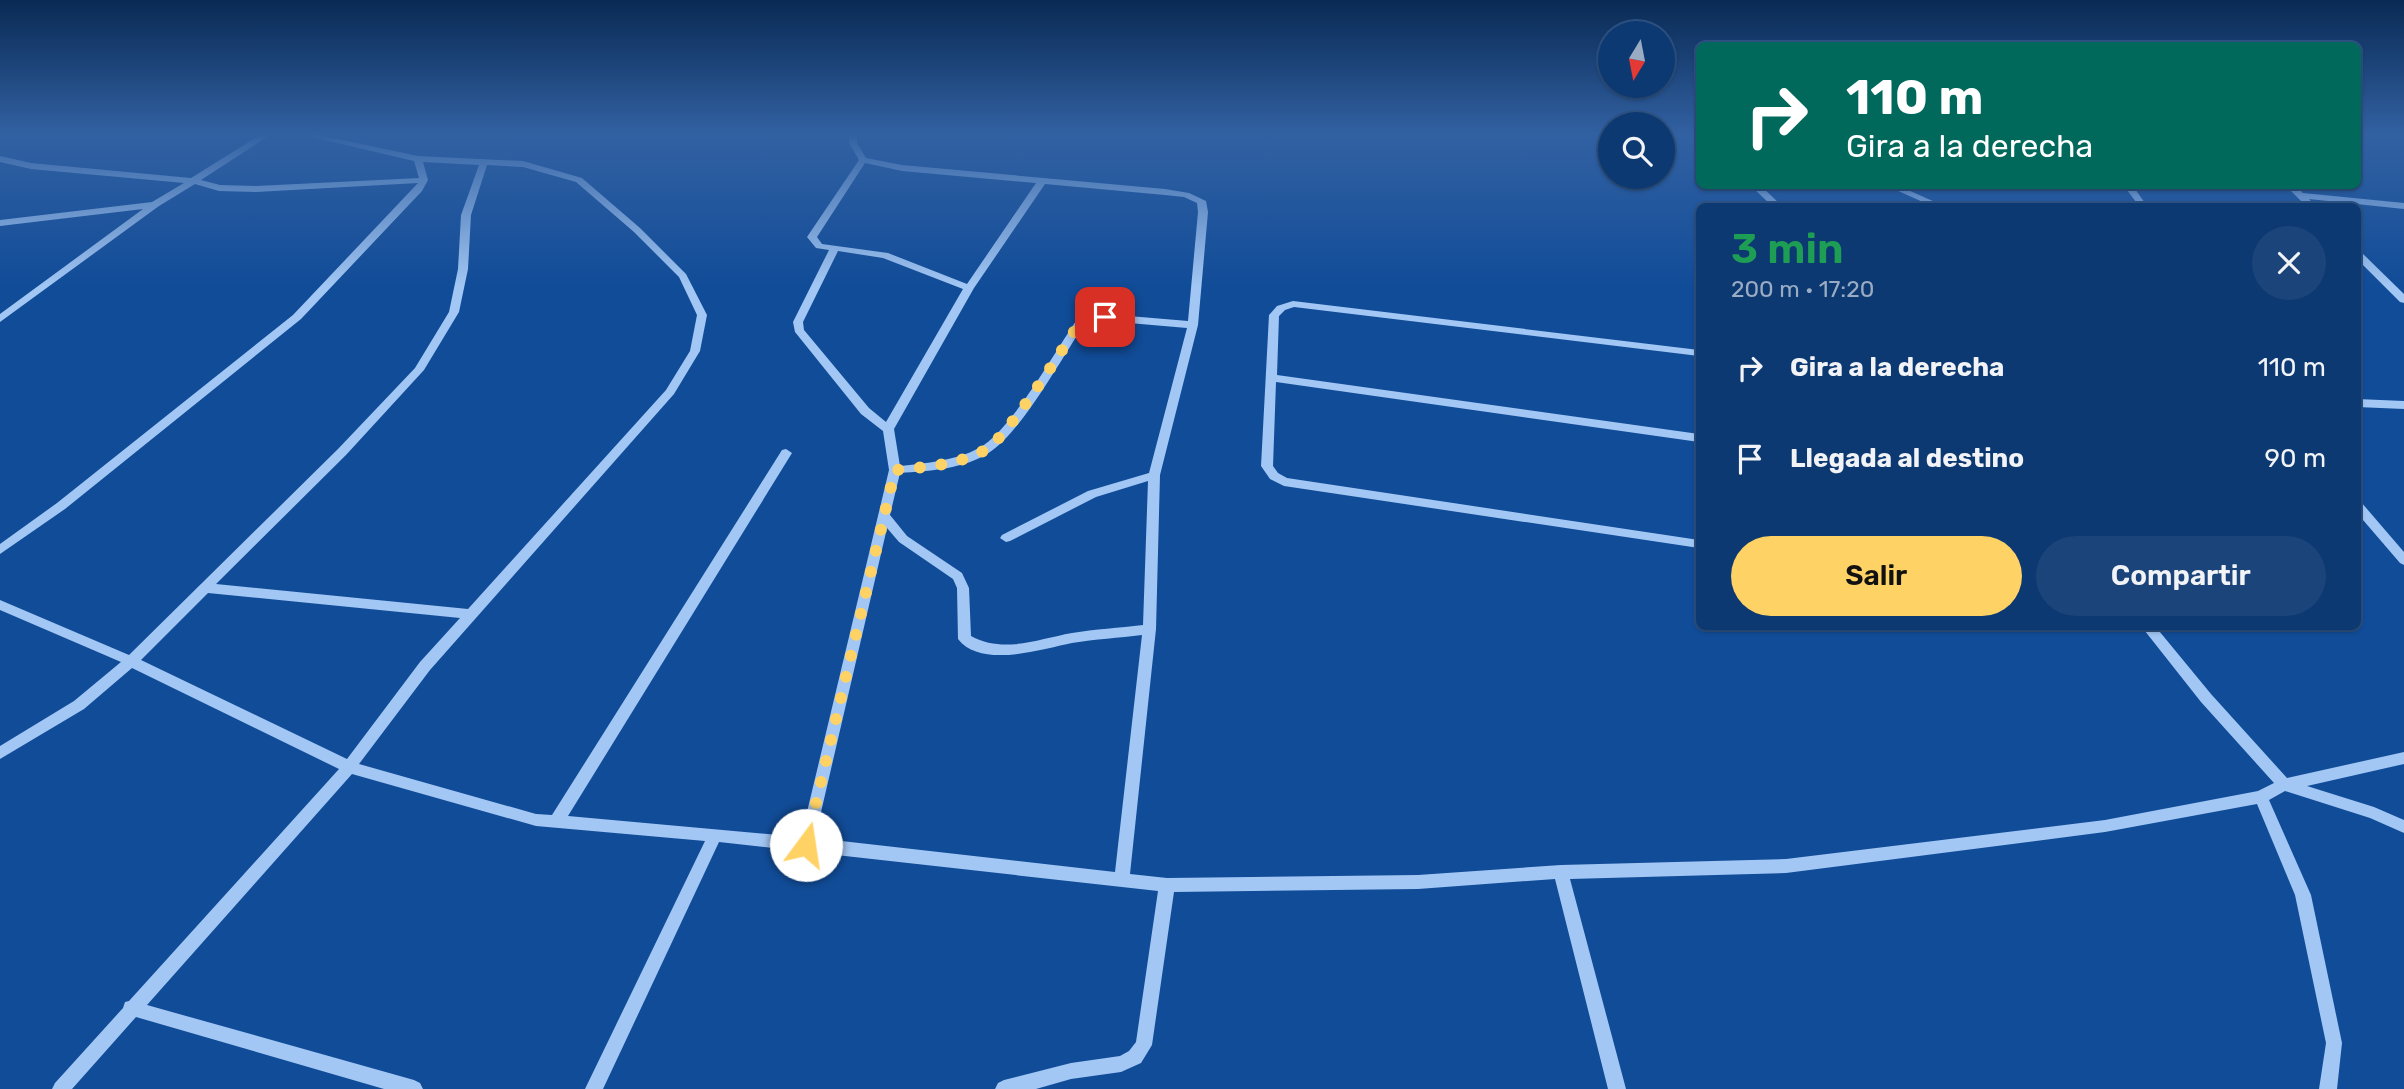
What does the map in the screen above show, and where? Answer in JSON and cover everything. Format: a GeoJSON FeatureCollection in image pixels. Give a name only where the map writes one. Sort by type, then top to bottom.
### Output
{"type":"FeatureCollection","features":[{"type":"Feature","properties":{"kind":"street"},"geometry":{"type":"LineString","coordinates":[[0,319],[156,204],[188,186]]}},
{"type":"Feature","properties":{"kind":"street"},"geometry":{"type":"LineString","coordinates":[[212,186],[256,189],[315,186]]}},
{"type":"Feature","properties":{"kind":"street"},"geometry":{"type":"LineString","coordinates":[[0,550],[61,506],[297,317],[421,186]]}},
{"type":"Feature","properties":{"kind":"street"},"geometry":{"type":"LineString","coordinates":[[0,753],[79,705],[131,661],[342,452],[419,370],[454,312],[463,269],[466,215],[476,186]]}},
{"type":"Feature","properties":{"kind":"street"},"geometry":{"type":"LineString","coordinates":[[61,1089],[349,767],[425,666],[670,392],[695,351],[702,315],[682,276],[637,230],[586,186]]}},
{"type":"Feature","properties":{"kind":"street"},"geometry":{"type":"LineString","coordinates":[[846,186],[812,237],[819,246],[886,255],[969,288]]}},
{"type":"Feature","properties":{"kind":"street"},"geometry":{"type":"LineString","coordinates":[[806,845],[895,470],[888,429],[969,288],[1039,186]]}},
{"type":"Feature","properties":{"kind":"street"},"geometry":{"type":"LineString","coordinates":[[1092,186],[1186,195],[1201,201],[1203,212],[1193,326],[1154,475],[1149,629],[1122,880]]}},
{"type":"Feature","properties":{"kind":"street"},"geometry":{"type":"LineString","coordinates":[[1759,189],[1774,203]]}},
{"type":"Feature","properties":{"kind":"street"},"geometry":{"type":"LineString","coordinates":[[1899,189],[1932,203]]}},
{"type":"Feature","properties":{"kind":"street"},"geometry":{"type":"LineString","coordinates":[[2294,189],[2308,203]]}},
{"type":"Feature","properties":{"kind":"street"},"geometry":{"type":"LineString","coordinates":[[2300,195],[2404,206]]}},
{"type":"Feature","properties":{"kind":"street"},"geometry":{"type":"LineString","coordinates":[[0,223],[156,204]]}},
{"type":"Feature","properties":{"kind":"street"},"geometry":{"type":"LineString","coordinates":[[835,248],[798,322],[799,330],[865,411],[888,429]]}},
{"type":"Feature","properties":{"kind":"street"},"geometry":{"type":"LineString","coordinates":[[2361,257],[2404,300]]}},
{"type":"Feature","properties":{"kind":"street"},"geometry":{"type":"LineString","coordinates":[[1696,353],[1293,304],[1281,308],[1274,315],[1267,466],[1274,476],[1284,482],[1696,544]]}},
{"type":"Feature","properties":{"kind":"street"},"geometry":{"type":"LineString","coordinates":[[895,470],[947,464],[986,450],[1003,433],[1080,323],[1092,317],[1193,326]]}},
{"type":"Feature","properties":{"kind":"street"},"geometry":{"type":"LineString","coordinates":[[1272,378],[1696,438]]}},
{"type":"Feature","properties":{"kind":"street"},"geometry":{"type":"LineString","coordinates":[[2361,403],[2404,405]]}},
{"type":"Feature","properties":{"kind":"street"},"geometry":{"type":"LineString","coordinates":[[556,822],[786,453]]}},
{"type":"Feature","properties":{"kind":"street"},"geometry":{"type":"LineString","coordinates":[[1006,538],[1092,494],[1154,475]]}},
{"type":"Feature","properties":{"kind":"street"},"geometry":{"type":"LineString","coordinates":[[2361,510],[2404,559]]}},
{"type":"Feature","properties":{"kind":"street"},"geometry":{"type":"LineString","coordinates":[[884,516],[903,539],[958,576],[963,588],[965,639],[977,647],[1009,651],[1149,629]]}},
{"type":"Feature","properties":{"kind":"street"},"geometry":{"type":"LineString","coordinates":[[205,588],[471,614]]}},
{"type":"Feature","properties":{"kind":"street"},"geometry":{"type":"LineString","coordinates":[[0,605],[131,661],[349,767],[536,820],[806,845],[1167,885],[1418,882],[1561,872],[1786,866],[2105,826],[2261,797],[2284,785],[2404,758]]}},
{"type":"Feature","properties":{"kind":"street"},"geometry":{"type":"LineString","coordinates":[[2150,630],[2206,698],[2284,785],[2374,813],[2404,827]]}},
{"type":"Feature","properties":{"kind":"street"},"geometry":{"type":"LineString","coordinates":[[2261,797],[2303,895],[2334,1044],[2328,1089]]}},
{"type":"Feature","properties":{"kind":"street"},"geometry":{"type":"LineString","coordinates":[[594,1089],[715,836]]}},
{"type":"Feature","properties":{"kind":"street"},"geometry":{"type":"LineString","coordinates":[[1561,872],[1617,1089]]}},
{"type":"Feature","properties":{"kind":"street"},"geometry":{"type":"LineString","coordinates":[[1004,1089],[1071,1070],[1121,1064],[1135,1056],[1144,1045],[1167,885]]}},
{"type":"Feature","properties":{"kind":"street"},"geometry":{"type":"LineString","coordinates":[[131,1008],[414,1089]]}},
{"type":"Feature","properties":{"kind":"route"},"geometry":{"type":"LineString","coordinates":[[806,845],[895,470],[947,464],[986,450],[1003,433],[1080,323],[1092,317],[1105,317]]}}]}
